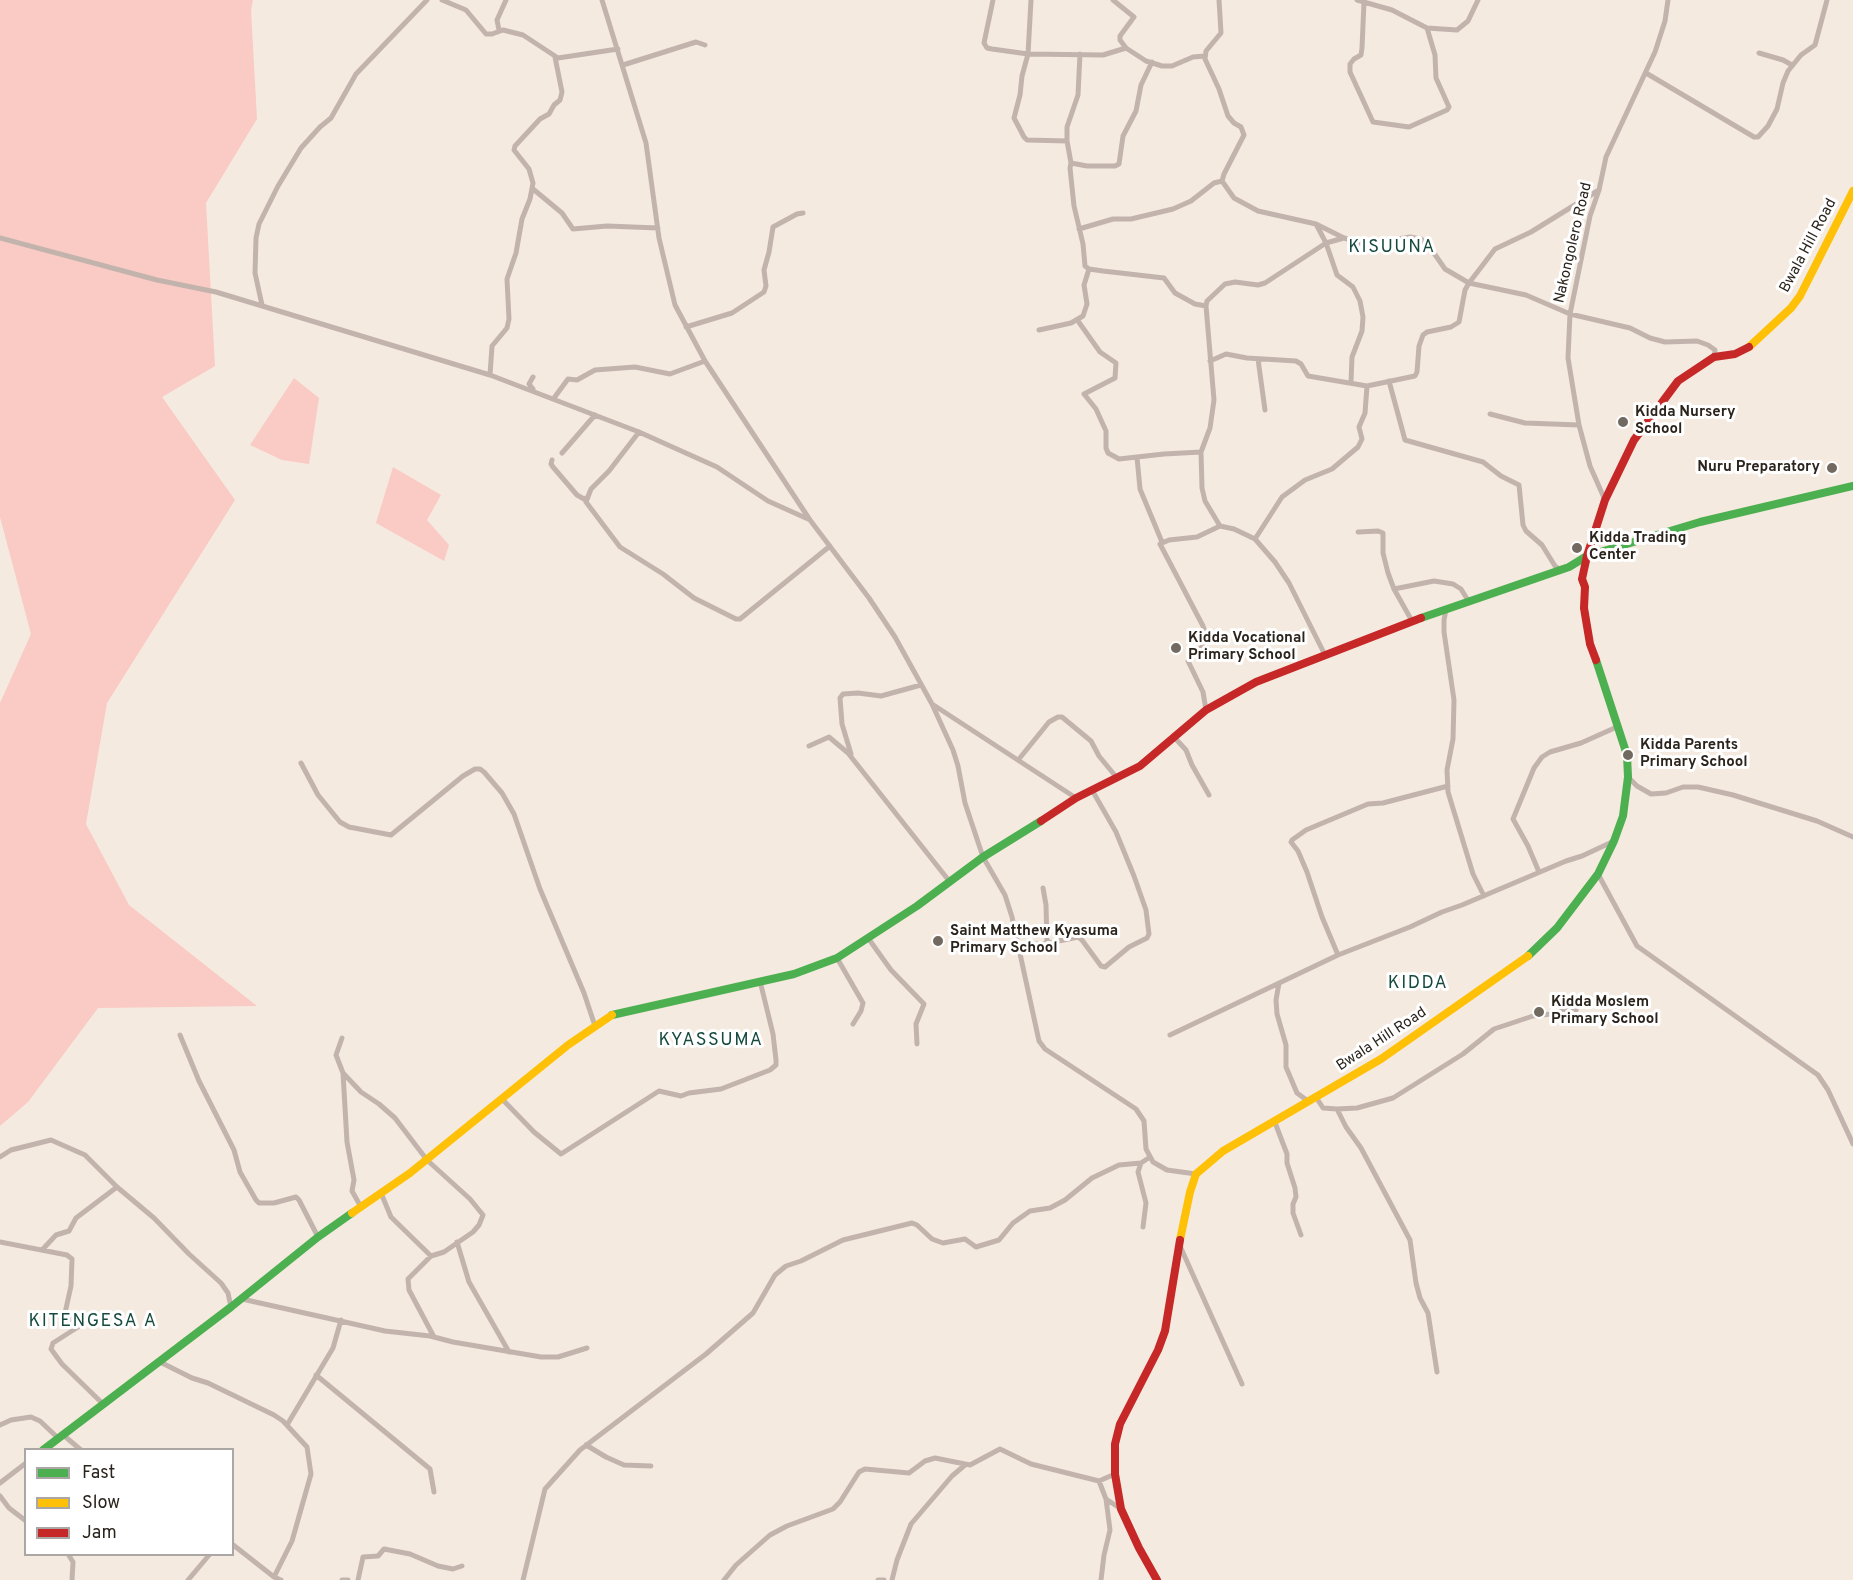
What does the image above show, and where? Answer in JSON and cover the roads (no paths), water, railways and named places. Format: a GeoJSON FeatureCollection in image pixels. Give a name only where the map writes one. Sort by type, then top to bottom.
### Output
{"type":"FeatureCollection","features":[{"type":"Feature","properties":{"kind":"street"},"geometry":{"type":"LineString","coordinates":[[262,305],[255,273],[255,238],[259,224],[278,186],[301,148],[331,118],[356,74],[427,0]]}},
{"type":"Feature","properties":{"kind":"street"},"geometry":{"type":"LineString","coordinates":[[442,0],[466,10],[486,34],[506,30],[530,38],[555,57],[562,92],[561,100],[554,105],[549,114],[540,119],[514,146],[514,150],[529,169],[533,189],[522,219],[516,253],[507,279],[507,328],[492,346],[490,375]]}},
{"type":"Feature","properties":{"kind":"street"},"geometry":{"type":"LineString","coordinates":[[499,30],[497,20],[506,0]]}},
{"type":"Feature","properties":{"kind":"street"},"geometry":{"type":"LineString","coordinates":[[602,0],[646,143],[657,228],[675,305],[705,361],[810,520],[895,637],[932,704],[953,750],[965,803],[983,857],[1005,895],[1039,1041],[1045,1049],[1136,1109],[1144,1121],[1146,1149],[1154,1162],[1167,1170],[1196,1174],[1179,1244],[1165,1331],[1158,1350],[1120,1424],[1115,1444],[1115,1474],[1121,1509],[1157,1580]]}},
{"type":"Feature","properties":{"kind":"street"},"geometry":{"type":"LineString","coordinates":[[993,0],[984,43],[986,47],[1028,54],[1108,55],[1126,48]]}},
{"type":"Feature","properties":{"kind":"street"},"geometry":{"type":"LineString","coordinates":[[1031,0],[1028,54],[1014,116],[1016,125],[1027,140],[1067,141]]}},
{"type":"Feature","properties":{"kind":"street"},"geometry":{"type":"LineString","coordinates":[[1113,0],[1134,17],[1120,36],[1126,48],[1162,66],[1172,66],[1193,57],[1205,56]]}},
{"type":"Feature","properties":{"kind":"street"},"geometry":{"type":"LineString","coordinates":[[1219,0],[1221,33],[1206,51],[1205,59],[1228,116],[1244,131],[1222,181]]}},
{"type":"Feature","properties":{"kind":"street"},"geometry":{"type":"LineString","coordinates":[[1427,28],[1436,56],[1436,78],[1449,107],[1409,127],[1376,123],[1370,117],[1350,72],[1350,64],[1361,55],[1361,1],[1392,10],[1427,28],[1456,30],[1468,21],[1478,0]]}},
{"type":"Feature","properties":{"kind":"street","name":"Nakongolero Road"},"geometry":{"type":"LineString","coordinates":[[1605,500],[1590,466],[1579,425],[1568,358],[1570,314],[1590,216],[1599,190],[1606,157],[1655,52],[1665,21],[1668,0]]}},
{"type":"Feature","properties":{"kind":"street"},"geometry":{"type":"LineString","coordinates":[[1646,73],[1754,137],[1758,137],[1768,126],[1777,109],[1783,82],[1792,65],[1815,45],[1827,0]]}},
{"type":"Feature","properties":{"kind":"street"},"geometry":{"type":"LineString","coordinates":[[623,65],[696,42],[705,45]]}},
{"type":"Feature","properties":{"kind":"street"},"geometry":{"type":"LineString","coordinates":[[555,57],[618,49]]}},
{"type":"Feature","properties":{"kind":"street"},"geometry":{"type":"LineString","coordinates":[[1759,53],[1792,65]]}},
{"type":"Feature","properties":{"kind":"street"},"geometry":{"type":"LineString","coordinates":[[1080,54],[1078,95],[1067,127],[1067,141],[1085,266],[1089,269],[1164,278],[1175,293],[1195,304],[1206,306]]}},
{"type":"Feature","properties":{"kind":"street"},"geometry":{"type":"LineString","coordinates":[[1071,163],[1087,166],[1119,164],[1123,136],[1136,111],[1141,85],[1152,62]]}},
{"type":"Feature","properties":{"kind":"street"},"geometry":{"type":"LineString","coordinates":[[1222,181],[1234,198],[1258,211],[1316,225],[1344,238],[1373,247],[1410,237],[1421,239],[1429,246],[1445,269],[1469,283],[1526,295],[1570,314],[1630,328],[1650,338],[1665,342],[1697,341],[1708,345],[1715,351],[1714,357]]}},
{"type":"Feature","properties":{"kind":"street"},"geometry":{"type":"LineString","coordinates":[[1079,229],[1113,219],[1131,219],[1173,209],[1191,201],[1214,183],[1222,181]]}},
{"type":"Feature","properties":{"kind":"street"},"geometry":{"type":"LineString","coordinates":[[533,189],[562,213],[573,229],[607,226],[657,228]]}},
{"type":"Feature","properties":{"kind":"street"},"geometry":{"type":"LineString","coordinates":[[1210,361],[1226,354],[1296,362],[1301,364],[1308,376],[1367,386],[1415,376],[1419,346],[1423,335],[1451,327],[1459,322],[1469,283],[1495,249],[1531,232],[1599,190]]}},
{"type":"Feature","properties":{"kind":"street","name":"Bwala Hill Road"},"geometry":{"type":"LineString","coordinates":[[1196,1174],[1223,1152],[1381,1059],[1475,995],[1540,946],[1557,928],[1598,874],[1623,816],[1628,777],[1627,755],[1588,635],[1584,608],[1585,587],[1582,579],[1605,500],[1634,440],[1678,381],[1714,357],[1735,354],[1751,346],[1791,308],[1800,296],[1853,191]]}},
{"type":"Feature","properties":{"kind":"street"},"geometry":{"type":"LineString","coordinates":[[686,327],[732,313],[764,292],[766,289],[764,270],[773,227],[802,213]]}},
{"type":"Feature","properties":{"kind":"street"},"geometry":{"type":"LineString","coordinates":[[1316,225],[1326,243],[1336,274],[1353,286],[1360,302],[1363,317],[1362,331],[1352,357],[1352,382]]}},
{"type":"Feature","properties":{"kind":"street"},"geometry":{"type":"LineString","coordinates":[[0,238],[157,280],[216,292],[490,375],[639,432],[717,467],[768,501],[810,520]]}},
{"type":"Feature","properties":{"kind":"street"},"geometry":{"type":"LineString","coordinates":[[1220,526],[1205,501],[1202,488],[1201,452],[1210,428],[1214,400],[1207,301],[1225,284],[1235,282],[1258,285],[1265,283],[1326,243],[1344,238]]}},
{"type":"Feature","properties":{"kind":"street"},"geometry":{"type":"LineString","coordinates":[[1039,330],[1078,321],[1083,316],[1086,310],[1084,285],[1089,269]]}},
{"type":"Feature","properties":{"kind":"street"},"geometry":{"type":"LineString","coordinates":[[1078,321],[1100,352],[1116,363],[1115,378],[1084,394],[1106,431],[1107,451],[1119,459],[1201,452]]}},
{"type":"Feature","properties":{"kind":"street"},"geometry":{"type":"LineString","coordinates":[[1258,359],[1265,410]]}},
{"type":"Feature","properties":{"kind":"street"},"geometry":{"type":"LineString","coordinates":[[554,398],[568,378],[577,380],[595,370],[635,367],[670,374],[705,361]]}},
{"type":"Feature","properties":{"kind":"street"},"geometry":{"type":"LineString","coordinates":[[534,377],[530,384],[534,391]]}},
{"type":"Feature","properties":{"kind":"street"},"geometry":{"type":"LineString","coordinates":[[1389,381],[1405,440],[1483,462],[1501,476],[1519,485],[1523,525],[1526,531],[1542,545],[1560,570]]}},
{"type":"Feature","properties":{"kind":"street"},"geometry":{"type":"LineString","coordinates":[[1255,539],[1282,497],[1305,480],[1332,469],[1358,447],[1362,439],[1359,427],[1365,413],[1367,386]]}},
{"type":"Feature","properties":{"kind":"street"},"geometry":{"type":"LineString","coordinates":[[1490,414],[1525,423],[1579,425]]}},
{"type":"Feature","properties":{"kind":"street"},"geometry":{"type":"LineString","coordinates":[[562,453],[595,415]]}},
{"type":"Feature","properties":{"kind":"street"},"geometry":{"type":"LineString","coordinates":[[639,432],[609,471],[591,489],[585,502],[625,550],[663,574],[694,598],[740,619],[830,546]]}},
{"type":"Feature","properties":{"kind":"street"},"geometry":{"type":"LineString","coordinates":[[1137,458],[1140,489],[1162,542],[1160,544],[1203,626],[1206,644],[1191,655],[1188,661],[1203,692],[1206,710]]}},
{"type":"Feature","properties":{"kind":"street"},"geometry":{"type":"LineString","coordinates":[[552,460],[553,467],[577,495],[584,499],[588,497]]}},
{"type":"Feature","properties":{"kind":"street"},"geometry":{"type":"LineString","coordinates":[[44,1448],[242,1299],[318,1237],[427,1160],[595,1026],[613,1016],[794,974],[837,958],[951,882],[983,857],[1076,798],[1140,766],[1206,710],[1241,689],[1412,621],[1560,570],[1587,556],[1700,522],[1853,486]]}},
{"type":"Feature","properties":{"kind":"street"},"geometry":{"type":"LineString","coordinates":[[1162,542],[1197,537],[1220,526],[1234,529],[1255,539],[1289,583],[1325,655]]}},
{"type":"Feature","properties":{"kind":"street"},"geometry":{"type":"LineString","coordinates":[[1358,532],[1383,533],[1385,565],[1394,589],[1412,621]]}},
{"type":"Feature","properties":{"kind":"street"},"geometry":{"type":"LineString","coordinates":[[1394,589],[1434,581],[1453,584],[1461,589],[1469,602]]}},
{"type":"Feature","properties":{"kind":"street"},"geometry":{"type":"LineString","coordinates":[[1446,609],[1444,632],[1454,700],[1448,786],[1470,863],[1484,896]]}},
{"type":"Feature","properties":{"kind":"street"},"geometry":{"type":"LineString","coordinates":[[853,758],[842,724],[840,698],[843,694],[881,696],[921,685]]}},
{"type":"Feature","properties":{"kind":"street"},"geometry":{"type":"LineString","coordinates":[[932,704],[1076,798]]}},
{"type":"Feature","properties":{"kind":"street"},"geometry":{"type":"LineString","coordinates":[[1019,759],[1050,722],[1062,717],[1091,741],[1099,756],[1117,778]]}},
{"type":"Feature","properties":{"kind":"street"},"geometry":{"type":"LineString","coordinates":[[1539,872],[1513,819],[1534,768],[1542,757],[1550,752],[1581,743],[1619,726]]}},
{"type":"Feature","properties":{"kind":"street"},"geometry":{"type":"LineString","coordinates":[[809,746],[829,736],[853,758],[951,882]]}},
{"type":"Feature","properties":{"kind":"street"},"geometry":{"type":"LineString","coordinates":[[1174,737],[1186,750],[1209,795]]}},
{"type":"Feature","properties":{"kind":"street"},"geometry":{"type":"LineString","coordinates":[[301,763],[318,795],[340,822],[348,827],[387,835],[394,833],[463,776],[475,769],[484,772],[502,793],[514,814],[540,889],[584,993],[595,1026]]}},
{"type":"Feature","properties":{"kind":"street"},"geometry":{"type":"LineString","coordinates":[[1628,777],[1637,786],[1651,794],[1666,794],[1683,787],[1698,787],[1733,795],[1817,821],[1853,837]]}},
{"type":"Feature","properties":{"kind":"street"},"geometry":{"type":"LineString","coordinates":[[1338,955],[1307,872],[1292,840],[1306,830],[1368,804],[1448,786]]}},
{"type":"Feature","properties":{"kind":"street"},"geometry":{"type":"LineString","coordinates":[[1018,945],[1047,943],[1077,937],[1082,940],[1101,966],[1105,967],[1137,942],[1145,940],[1149,934],[1146,910],[1134,876],[1116,832],[1092,790]]}},
{"type":"Feature","properties":{"kind":"street"},"geometry":{"type":"LineString","coordinates":[[1170,1035],[1338,955],[1614,841]]}},
{"type":"Feature","properties":{"kind":"street"},"geometry":{"type":"LineString","coordinates":[[1598,874],[1637,946],[1818,1076],[1828,1090],[1853,1144]]}},
{"type":"Feature","properties":{"kind":"street"},"geometry":{"type":"LineString","coordinates":[[1043,888],[1046,904],[1047,943]]}},
{"type":"Feature","properties":{"kind":"street"},"geometry":{"type":"LineString","coordinates":[[868,938],[891,970],[924,1004],[916,1024],[917,1044]]}},
{"type":"Feature","properties":{"kind":"street"},"geometry":{"type":"LineString","coordinates":[[837,958],[863,1003],[853,1024]]}},
{"type":"Feature","properties":{"kind":"street"},"geometry":{"type":"LineString","coordinates":[[502,1099],[534,1132],[561,1154],[659,1091],[681,1096],[721,1089],[770,1070],[776,1065],[776,1059],[773,1034],[760,981]]}},
{"type":"Feature","properties":{"kind":"street"},"geometry":{"type":"LineString","coordinates":[[1279,983],[1276,1000],[1277,1014],[1286,1045],[1286,1067],[1297,1093],[1308,1101]]}},
{"type":"Feature","properties":{"kind":"street"},"geometry":{"type":"LineString","coordinates":[[1316,1097],[1323,1108],[1337,1109],[1357,1108],[1393,1098],[1463,1054],[1494,1029],[1533,1016],[1551,1014],[1574,1007],[1576,1010]]}},
{"type":"Feature","properties":{"kind":"street"},"geometry":{"type":"LineString","coordinates":[[180,1035],[199,1081],[234,1150],[243,1179],[256,1200],[274,1203],[296,1197],[318,1237]]}},
{"type":"Feature","properties":{"kind":"street"},"geometry":{"type":"LineString","coordinates":[[342,1038],[336,1055],[343,1073],[349,1162],[354,1180],[352,1191],[361,1207]]}},
{"type":"Feature","properties":{"kind":"street"},"geometry":{"type":"LineString","coordinates":[[343,1073],[361,1092],[395,1118],[427,1160],[470,1199],[483,1215],[473,1232],[444,1252],[431,1256],[408,1279],[409,1290],[434,1337]]}},
{"type":"Feature","properties":{"kind":"street"},"geometry":{"type":"LineString","coordinates":[[1337,1109],[1361,1148],[1410,1240],[1416,1283],[1420,1298],[1428,1313],[1437,1372]]}},
{"type":"Feature","properties":{"kind":"street"},"geometry":{"type":"LineString","coordinates":[[1274,1120],[1287,1154],[1287,1163],[1295,1188],[1293,1214],[1301,1235]]}},
{"type":"Feature","properties":{"kind":"street"},"geometry":{"type":"LineString","coordinates":[[0,1157],[11,1150],[51,1140],[85,1155],[221,1283],[228,1293],[231,1307]]}},
{"type":"Feature","properties":{"kind":"street"},"geometry":{"type":"LineString","coordinates":[[523,1580],[545,1490],[586,1445],[706,1354],[753,1313],[776,1275],[786,1266],[843,1240],[912,1223],[932,1239],[942,1243],[965,1239],[976,1247],[999,1240],[1013,1224],[1030,1211],[1050,1208],[1065,1200],[1092,1178],[1119,1165],[1141,1163],[1150,1157]]}},
{"type":"Feature","properties":{"kind":"street"},"geometry":{"type":"LineString","coordinates":[[1141,1163],[1138,1172],[1146,1203],[1143,1227]]}},
{"type":"Feature","properties":{"kind":"street"},"geometry":{"type":"LineString","coordinates":[[42,1250],[59,1233],[69,1231],[76,1218],[117,1187]]}},
{"type":"Feature","properties":{"kind":"street"},"geometry":{"type":"LineString","coordinates":[[381,1193],[391,1217],[431,1256]]}},
{"type":"Feature","properties":{"kind":"street"},"geometry":{"type":"LineString","coordinates":[[0,1242],[67,1255],[72,1259],[65,1313],[78,1327],[53,1343],[52,1352],[102,1403]]}},
{"type":"Feature","properties":{"kind":"street"},"geometry":{"type":"LineString","coordinates":[[457,1242],[469,1282],[509,1352]]}},
{"type":"Feature","properties":{"kind":"street"},"geometry":{"type":"LineString","coordinates":[[1179,1244],[1242,1384]]}},
{"type":"Feature","properties":{"kind":"street"},"geometry":{"type":"LineString","coordinates":[[242,1299],[385,1330],[541,1357],[558,1357],[587,1348]]}},
{"type":"Feature","properties":{"kind":"street"},"geometry":{"type":"LineString","coordinates":[[287,1425],[333,1348],[341,1320]]}},
{"type":"Feature","properties":{"kind":"street"},"geometry":{"type":"LineString","coordinates":[[158,1361],[274,1415],[287,1425],[307,1447],[311,1474],[292,1541],[274,1577]]}},
{"type":"Feature","properties":{"kind":"street"},"geometry":{"type":"LineString","coordinates":[[316,1375],[430,1469],[434,1492]]}},
{"type":"Feature","properties":{"kind":"street"},"geometry":{"type":"LineString","coordinates":[[0,1425],[11,1420],[31,1417],[79,1448]]}},
{"type":"Feature","properties":{"kind":"street"},"geometry":{"type":"LineString","coordinates":[[586,1445],[624,1465],[651,1466]]}},
{"type":"Feature","properties":{"kind":"street"},"geometry":{"type":"LineString","coordinates":[[724,1580],[746,1555],[770,1535],[787,1526],[833,1509],[862,1470],[909,1473],[925,1461],[935,1458],[970,1465],[1000,1449],[1031,1464],[1099,1481],[1115,1474]]}},
{"type":"Feature","properties":{"kind":"street"},"geometry":{"type":"LineString","coordinates":[[0,1483],[24,1465]]}},
{"type":"Feature","properties":{"kind":"street"},"geometry":{"type":"LineString","coordinates":[[892,1580],[911,1524],[952,1476],[965,1465]]}},
{"type":"Feature","properties":{"kind":"street"},"geometry":{"type":"LineString","coordinates":[[1099,1481],[1106,1499],[1110,1530],[1101,1580]]}},
{"type":"Feature","properties":{"kind":"street"},"geometry":{"type":"LineString","coordinates":[[0,1496],[9,1508],[24,1519]]}},
{"type":"Feature","properties":{"kind":"street"},"geometry":{"type":"LineString","coordinates":[[1106,1499],[1121,1509]]}},
{"type":"Feature","properties":{"kind":"street"},"geometry":{"type":"LineString","coordinates":[[234,1546],[281,1580]]}},
{"type":"Feature","properties":{"kind":"street"},"geometry":{"type":"LineString","coordinates":[[358,1580],[358,1571],[363,1557],[375,1557],[384,1549],[410,1554],[438,1566],[453,1569],[462,1566]]}},
{"type":"Feature","properties":{"kind":"street"},"geometry":{"type":"LineString","coordinates":[[69,1556],[73,1562],[72,1580]]}},
{"type":"Feature","properties":{"kind":"street"},"geometry":{"type":"LineString","coordinates":[[188,1580],[208,1556]]}},
{"type":"Feature","properties":{"kind":"street"},"geometry":{"type":"LineString","coordinates":[[342,1580],[348,1580]]}},
{"type":"Feature","properties":{"kind":"street"},"geometry":{"type":"LineString","coordinates":[[878,1580],[884,1580]]}},
{"type":"Feature","properties":{"kind":"place","name":"Kidda Nursery School"},"geometry":{"type":"Point","coordinates":[1623,422]}},
{"type":"Feature","properties":{"kind":"place","name":"Nuru Preparatory"},"geometry":{"type":"Point","coordinates":[1832,468]}},
{"type":"Feature","properties":{"kind":"place","name":"Kidda Trading Center"},"geometry":{"type":"Point","coordinates":[1577,548]}},
{"type":"Feature","properties":{"kind":"place","name":"Kidda Vocational Primary School"},"geometry":{"type":"Point","coordinates":[1176,648]}},
{"type":"Feature","properties":{"kind":"place","name":"Kidda Parents Primary School"},"geometry":{"type":"Point","coordinates":[1628,755]}},
{"type":"Feature","properties":{"kind":"place","name":"Saint Matthew Kyasuma Primary School"},"geometry":{"type":"Point","coordinates":[938,941]}},
{"type":"Feature","properties":{"kind":"place","name":"Kidda Moslem Primary School"},"geometry":{"type":"Point","coordinates":[1539,1012]}},
{"type":"Feature","properties":{"kind":"district","name":"KISUUNA"},"geometry":{"type":"Point","coordinates":[1392,248]}},
{"type":"Feature","properties":{"kind":"district","name":"KIDDA"},"geometry":{"type":"Point","coordinates":[1418,984]}},
{"type":"Feature","properties":{"kind":"district","name":"KYASSUMA"},"geometry":{"type":"Point","coordinates":[711,1041]}},
{"type":"Feature","properties":{"kind":"district","name":"KITENGESA A"},"geometry":{"type":"Point","coordinates":[93,1322]}}]}
